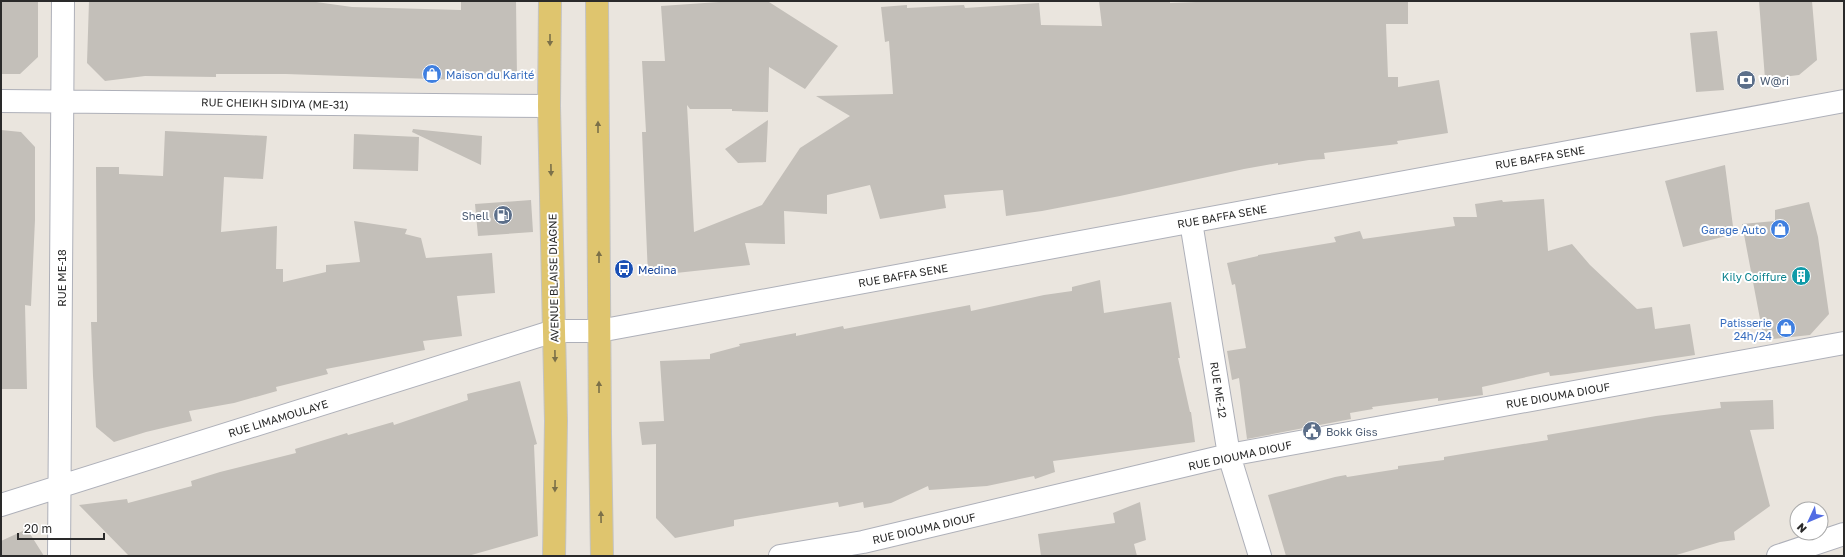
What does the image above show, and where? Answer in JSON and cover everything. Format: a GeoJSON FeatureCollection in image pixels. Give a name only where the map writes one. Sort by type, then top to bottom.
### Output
{"type":"FeatureCollection","features":[{"type":"Feature","properties":{"kind":"main road","name":"AVENUE BLAISE DIAGNE"},"geometry":{"type":"LineString","coordinates":[[550,1],[549,106],[556,421],[554,556]]}},
{"type":"Feature","properties":{"kind":"main road"},"geometry":{"type":"LineString","coordinates":[[597,1],[602,556]]}},
{"type":"Feature","properties":{"kind":"street","name":"RUE ME-18"},"geometry":{"type":"LineString","coordinates":[[59,556],[63,1]]}},
{"type":"Feature","properties":{"kind":"street","name":"RUE CHEIKH SIDIYA (ME-31)"},"geometry":{"type":"LineString","coordinates":[[1,101],[549,106]]}},
{"type":"Feature","properties":{"kind":"street","name":"RUE BAFFA SENE"},"geometry":{"type":"LineString","coordinates":[[554,331],[599,331],[1844,101]]}},
{"type":"Feature","properties":{"kind":"street","name":"RUE ME-12"},"geometry":{"type":"LineString","coordinates":[[1191,222],[1229,455],[1260,556]]}},
{"type":"Feature","properties":{"kind":"street","name":"RUE LIMAMOULAYE"},"geometry":{"type":"LineString","coordinates":[[1,505],[554,331]]}},
{"type":"Feature","properties":{"kind":"street","name":"RUE DIOUMA DIOUF"},"geometry":{"type":"LineString","coordinates":[[780,556],[865,549],[1229,455],[1844,343]]}},
{"type":"Feature","properties":{"kind":"street"},"geometry":{"type":"LineString","coordinates":[[1778,556],[1844,534]]}},
{"type":"Feature","properties":{"kind":"building"},"geometry":{"type":"Polygon","coordinates":[[[1,1],[38,1],[38,57],[20,74],[1,74],[1,1]]]}},
{"type":"Feature","properties":{"kind":"building"},"geometry":{"type":"Polygon","coordinates":[[[89,1],[309,1],[352,7],[461,10],[461,1],[516,1],[517,78],[460,78],[460,80],[286,74],[216,74],[216,77],[145,76],[105,81],[87,63],[89,1]]]}},
{"type":"Feature","properties":{"kind":"building"},"geometry":{"type":"Polygon","coordinates":[[[719,1],[769,2],[838,46],[805,89],[769,67],[768,112],[732,111],[732,109],[690,109],[687,105],[694,232],[762,205],[800,148],[850,116],[816,96],[893,94],[889,41],[885,42],[881,7],[907,5],[907,8],[964,5],[965,8],[1039,3],[1041,25],[1102,26],[1099,1],[1170,1],[1170,3],[1222,1],[1408,1],[1408,24],[1386,24],[1388,77],[1398,77],[1398,87],[1439,80],[1448,133],[1397,141],[1398,144],[1324,153],[1325,159],[1278,165],[1278,163],[1244,169],[1120,196],[1042,211],[1006,216],[1003,190],[944,195],[946,208],[880,219],[870,185],[827,195],[827,214],[784,211],[785,244],[745,243],[750,265],[648,276],[642,132],[646,132],[642,61],[665,61],[661,6],[719,1]]]}},
{"type":"Feature","properties":{"kind":"building"},"geometry":{"type":"Polygon","coordinates":[[[1759,1],[1812,1],[1817,60],[1799,75],[1765,79],[1759,1]]]}},
{"type":"Feature","properties":{"kind":"building"},"geometry":{"type":"Polygon","coordinates":[[[1717,31],[1724,90],[1696,92],[1690,33],[1717,31]]]}},
{"type":"Feature","properties":{"kind":"building"},"geometry":{"type":"Polygon","coordinates":[[[768,120],[766,162],[738,163],[725,149],[768,120]]]}},
{"type":"Feature","properties":{"kind":"building"},"geometry":{"type":"Polygon","coordinates":[[[413,129],[482,136],[481,165],[412,132],[413,129]]]}},
{"type":"Feature","properties":{"kind":"building"},"geometry":{"type":"Polygon","coordinates":[[[1,130],[21,132],[35,147],[35,220],[31,306],[25,305],[27,389],[1,389],[1,130]]]}},
{"type":"Feature","properties":{"kind":"building"},"geometry":{"type":"Polygon","coordinates":[[[165,131],[267,136],[263,179],[224,177],[221,232],[277,226],[276,269],[283,269],[283,282],[326,272],[326,265],[360,262],[354,221],[407,229],[405,234],[421,238],[426,258],[492,253],[495,293],[457,296],[462,336],[423,341],[425,350],[326,369],[328,374],[276,387],[277,391],[234,403],[189,411],[192,421],[146,432],[114,442],[96,427],[91,322],[97,322],[96,167],[119,167],[119,174],[163,176],[165,131]]]}},
{"type":"Feature","properties":{"kind":"building"},"geometry":{"type":"Polygon","coordinates":[[[354,134],[419,137],[418,171],[353,169],[354,134]]]}},
{"type":"Feature","properties":{"kind":"building"},"geometry":{"type":"Polygon","coordinates":[[[1725,165],[1734,234],[1683,247],[1665,181],[1725,165]]]}},
{"type":"Feature","properties":{"kind":"building"},"geometry":{"type":"Polygon","coordinates":[[[1544,199],[1548,251],[1572,244],[1590,265],[1637,309],[1652,307],[1655,329],[1690,324],[1695,355],[1550,376],[1549,372],[1482,387],[1483,395],[1438,401],[1438,398],[1372,407],[1373,409],[1350,413],[1351,419],[1247,439],[1239,378],[1232,380],[1227,351],[1246,348],[1235,284],[1232,285],[1227,263],[1258,255],[1336,242],[1334,237],[1360,231],[1363,239],[1455,226],[1453,217],[1477,217],[1475,204],[1502,200],[1503,202],[1544,199]]]}},
{"type":"Feature","properties":{"kind":"building"},"geometry":{"type":"Polygon","coordinates":[[[531,200],[533,232],[478,236],[475,204],[531,200]]]}},
{"type":"Feature","properties":{"kind":"building","name":"Kily Coiffure"},"geometry":{"type":"Polygon","coordinates":[[[1809,202],[1818,237],[1829,314],[1810,335],[1764,340],[1742,224],[1775,221],[1775,210],[1809,202]]]}},
{"type":"Feature","properties":{"kind":"building"},"geometry":{"type":"Polygon","coordinates":[[[1100,280],[1104,313],[1171,302],[1180,358],[1178,358],[1191,412],[1195,442],[1053,461],[1055,472],[1035,479],[1034,476],[987,486],[929,490],[928,486],[891,503],[864,508],[863,502],[839,507],[838,502],[734,520],[734,526],[675,538],[656,518],[656,444],[642,445],[639,422],[664,421],[660,361],[710,359],[710,354],[740,346],[739,344],[796,333],[796,336],[843,326],[844,329],[970,305],[971,311],[1044,295],[1072,291],[1072,287],[1100,280]]]}},
{"type":"Feature","properties":{"kind":"building"},"geometry":{"type":"Polygon","coordinates":[[[520,381],[537,444],[534,445],[538,536],[468,556],[129,556],[79,505],[127,499],[128,503],[192,486],[191,481],[220,472],[296,453],[295,449],[347,433],[348,435],[393,422],[394,425],[468,400],[467,394],[520,381]]]}},
{"type":"Feature","properties":{"kind":"building"},"geometry":{"type":"Polygon","coordinates":[[[1773,400],[1774,429],[1750,430],[1770,506],[1734,532],[1735,540],[1720,542],[1673,556],[1286,556],[1268,495],[1335,477],[1346,475],[1347,477],[1398,469],[1398,466],[1444,460],[1444,457],[1548,440],[1547,435],[1656,416],[1721,408],[1720,402],[1773,400]]]}},
{"type":"Feature","properties":{"kind":"building"},"geometry":{"type":"Polygon","coordinates":[[[1140,502],[1146,540],[1134,544],[1137,556],[1041,556],[1038,534],[1115,523],[1113,513],[1140,502]]]}},
{"type":"Feature","properties":{"kind":"building"},"geometry":{"type":"Polygon","coordinates":[[[27,529],[44,556],[1,556],[1,541],[27,529]]]}},
{"type":"Feature","properties":{"kind":"place","name":"Maison du Karité"},"geometry":{"type":"Point","coordinates":[432,74]}},
{"type":"Feature","properties":{"kind":"place","name":"W@ri"},"geometry":{"type":"Point","coordinates":[1746,80]}},
{"type":"Feature","properties":{"kind":"place","name":"Shell"},"geometry":{"type":"Point","coordinates":[503,215]}},
{"type":"Feature","properties":{"kind":"place","name":"Garage Auto"},"geometry":{"type":"Point","coordinates":[1780,229]}},
{"type":"Feature","properties":{"kind":"place","name":"Medina"},"geometry":{"type":"Point","coordinates":[624,269]}},
{"type":"Feature","properties":{"kind":"place","name":"Kily Coiffure"},"geometry":{"type":"Point","coordinates":[1801,276]}},
{"type":"Feature","properties":{"kind":"place","name":"Patisserie 24h/24"},"geometry":{"type":"Point","coordinates":[1786,328]}},
{"type":"Feature","properties":{"kind":"place","name":"Bokk Giss"},"geometry":{"type":"Point","coordinates":[1312,431]}}]}
